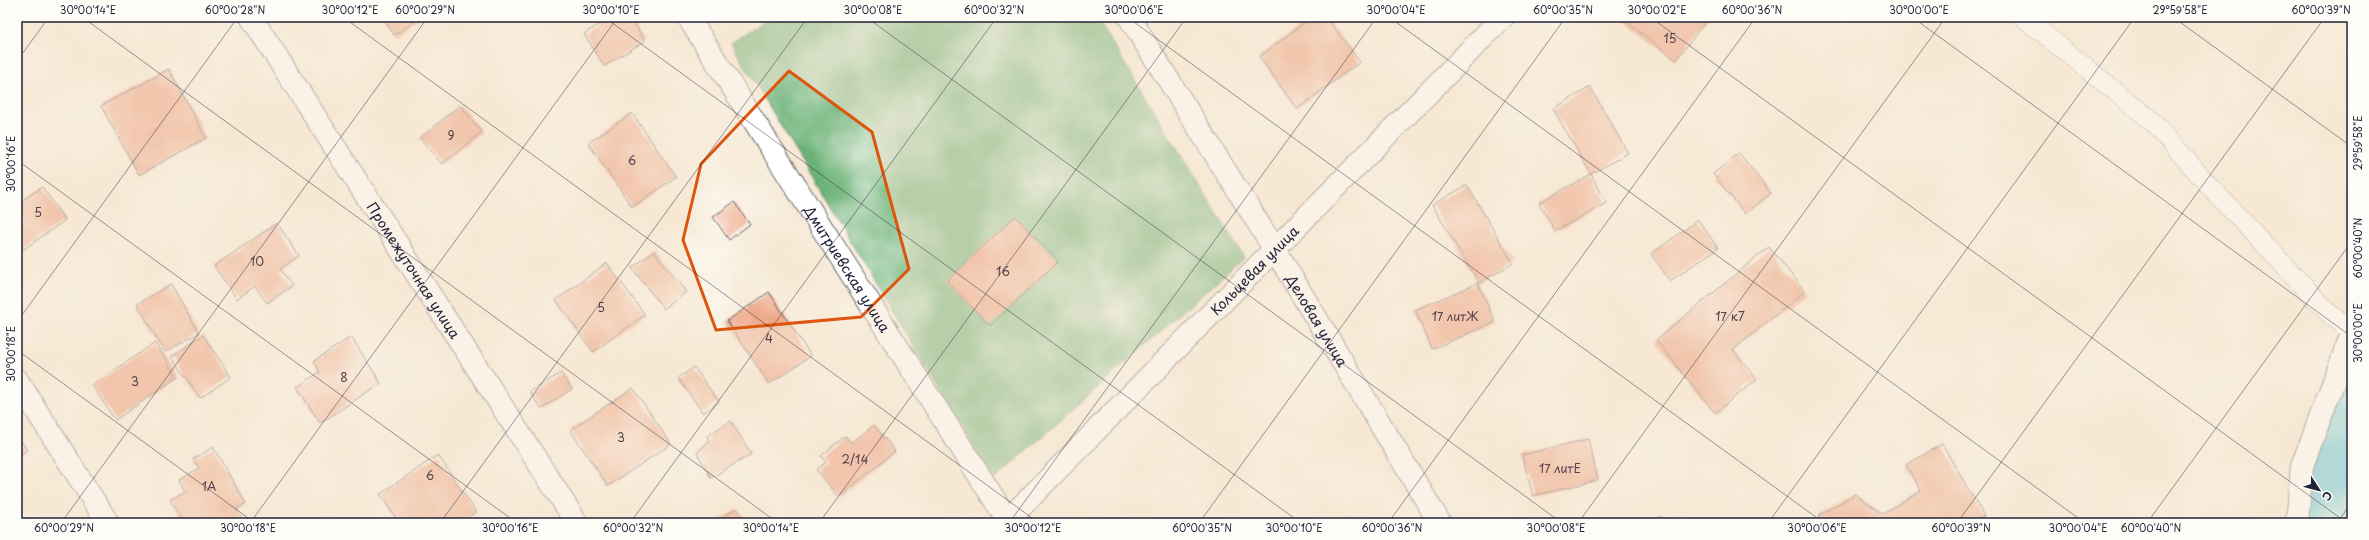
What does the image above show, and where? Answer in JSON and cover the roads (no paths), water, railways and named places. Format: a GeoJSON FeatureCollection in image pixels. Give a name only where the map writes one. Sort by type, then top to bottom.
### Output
{"type":"FeatureCollection","features":[{"type":"Feature","properties":{"kind":"street","name":"Промежуточная улица"},"geometry":{"type":"LineString","coordinates":[[251,17],[577,523]]}},
{"type":"Feature","properties":{"kind":"street","name":"Дмитриевская улица"},"geometry":{"type":"LineString","coordinates":[[688,17],[1007,522]]}},
{"type":"Feature","properties":{"kind":"street","name":"Деловая улица"},"geometry":{"type":"LineString","coordinates":[[1129,17],[1275,250],[1440,523]]}},
{"type":"Feature","properties":{"kind":"street","name":"Кольцевая улица"},"geometry":{"type":"LineString","coordinates":[[1007,522],[1503,17]]}},
{"type":"Feature","properties":{"kind":"street"},"geometry":{"type":"LineString","coordinates":[[2297,523],[2302,466],[2352,333]]}},
{"type":"Feature","properties":{"kind":"street"},"geometry":{"type":"LineString","coordinates":[[17,380],[108,523]]}},
{"type":"Feature","properties":{"kind":"lane"},"geometry":{"type":"LineString","coordinates":[[2023,17],[2153,122],[2319,303],[2352,333]]}},
{"type":"Feature","properties":{"kind":"waterway"},"geometry":{"type":"LineString","coordinates":[[2320,523],[2324,466],[2352,405]]}}]}
